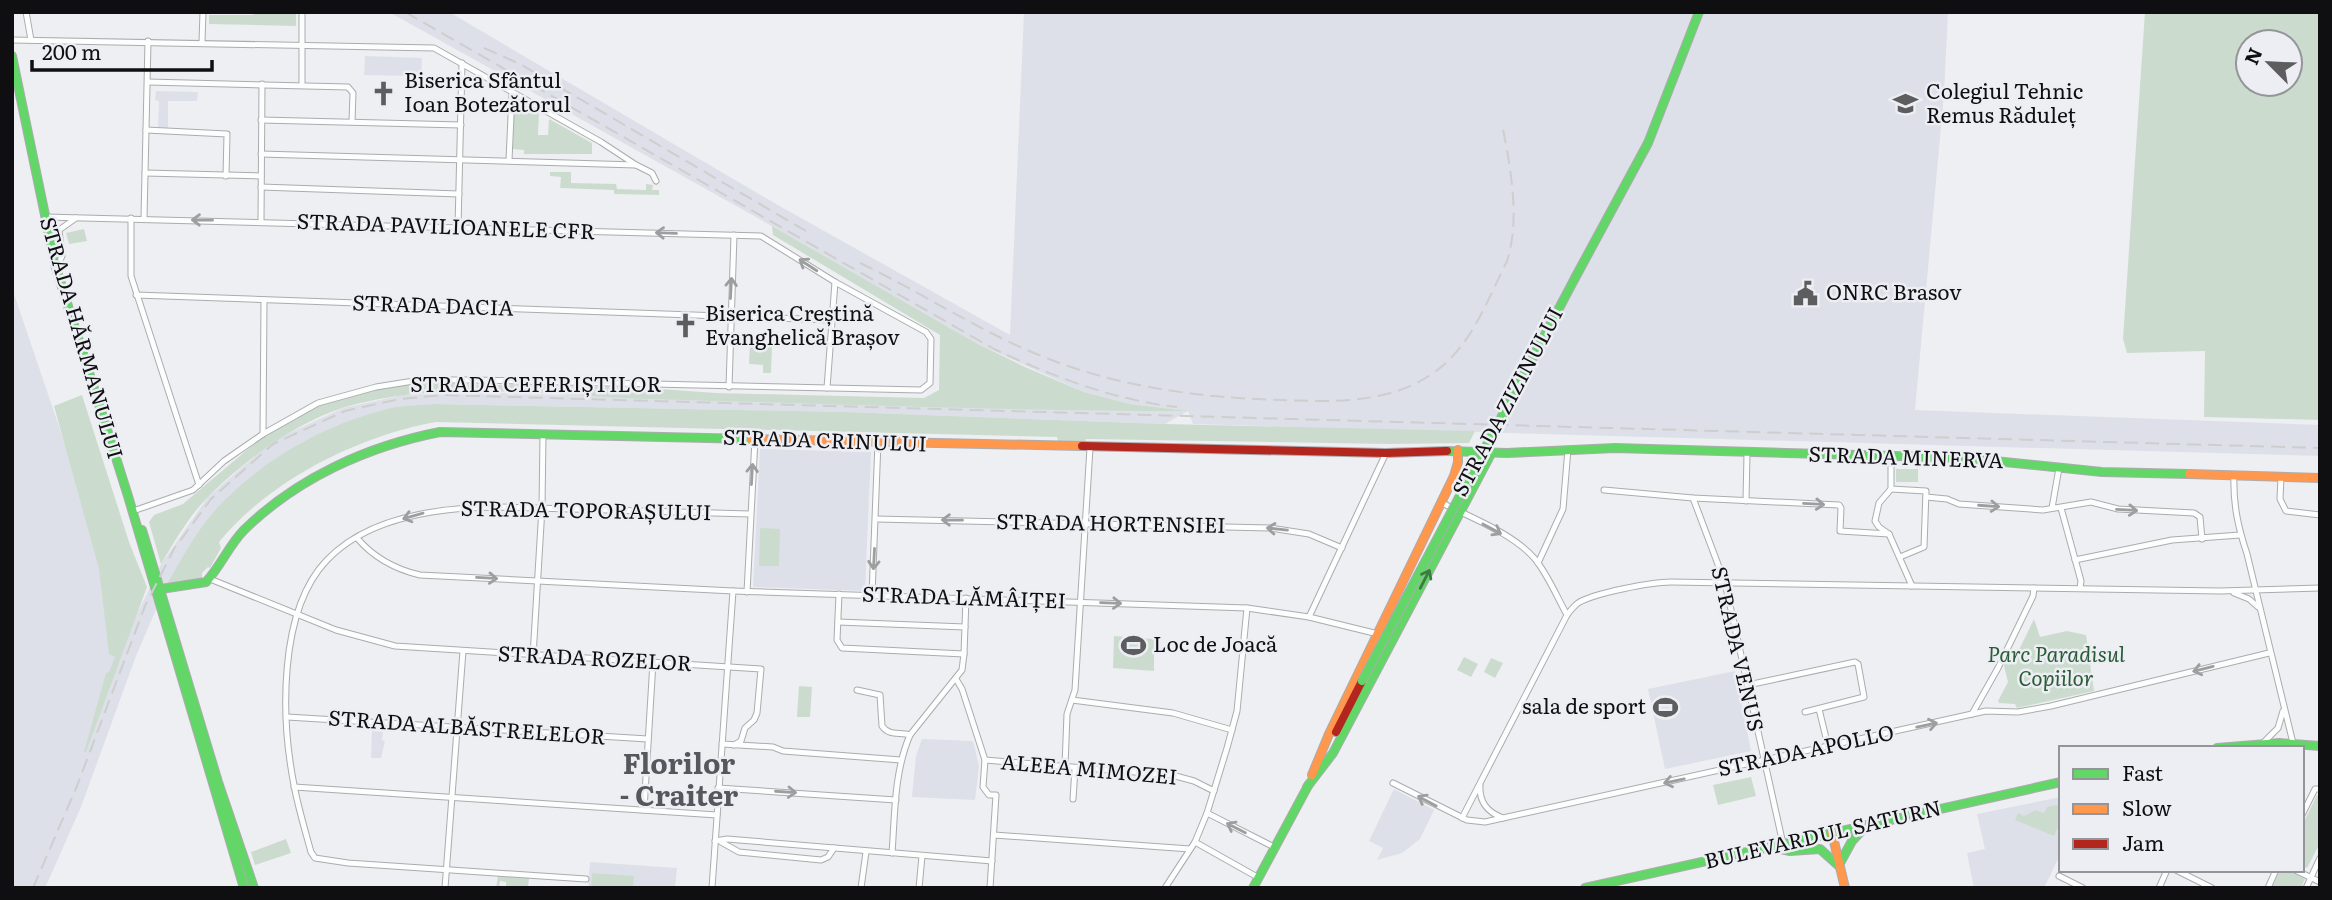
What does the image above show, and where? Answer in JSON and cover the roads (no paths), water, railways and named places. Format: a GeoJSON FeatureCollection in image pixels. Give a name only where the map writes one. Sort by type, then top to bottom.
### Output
{"type":"FeatureCollection","features":[{"type":"Feature","properties":{"kind":"street"},"geometry":{"type":"LineString","coordinates":[[26,12],[31,40]]}},
{"type":"Feature","properties":{"kind":"street"},"geometry":{"type":"LineString","coordinates":[[202,42],[203,12]]}},
{"type":"Feature","properties":{"kind":"street"},"geometry":{"type":"LineString","coordinates":[[302,12],[302,85]]}},
{"type":"Feature","properties":{"kind":"street","name":"STRADA ZIZINULUI"},"geometry":{"type":"LineString","coordinates":[[1253,888],[1648,143],[1699,12]]}},
{"type":"Feature","properties":{"kind":"street"},"geometry":{"type":"LineString","coordinates":[[12,40],[434,48],[601,142],[652,173],[656,181]]}},
{"type":"Feature","properties":{"kind":"street"},"geometry":{"type":"LineString","coordinates":[[144,218],[148,41]]}},
{"type":"Feature","properties":{"kind":"street","name":"STRADA HĂRMANULUI"},"geometry":{"type":"LineString","coordinates":[[12,57],[57,268],[128,496],[201,751],[251,886]]}},
{"type":"Feature","properties":{"kind":"street"},"geometry":{"type":"LineString","coordinates":[[458,224],[462,63]]}},
{"type":"Feature","properties":{"kind":"street"},"geometry":{"type":"LineString","coordinates":[[148,82],[350,88],[353,93],[352,122]]}},
{"type":"Feature","properties":{"kind":"street"},"geometry":{"type":"LineString","coordinates":[[261,221],[262,84]]}},
{"type":"Feature","properties":{"kind":"street"},"geometry":{"type":"LineString","coordinates":[[509,160],[512,94]]}},
{"type":"Feature","properties":{"kind":"street"},"geometry":{"type":"LineString","coordinates":[[261,120],[461,125]]}},
{"type":"Feature","properties":{"kind":"street"},"geometry":{"type":"LineString","coordinates":[[146,130],[228,134],[226,176]]}},
{"type":"Feature","properties":{"kind":"street"},"geometry":{"type":"LineString","coordinates":[[261,154],[636,165]]}},
{"type":"Feature","properties":{"kind":"street"},"geometry":{"type":"LineString","coordinates":[[145,173],[261,176]]}},
{"type":"Feature","properties":{"kind":"street"},"geometry":{"type":"LineString","coordinates":[[261,187],[459,194]]}},
{"type":"Feature","properties":{"kind":"street"},"geometry":{"type":"LineString","coordinates":[[57,268],[62,256],[59,230],[79,216]]}},
{"type":"Feature","properties":{"kind":"street","name":"STRADA PAVILIOANELE CFR"},"geometry":{"type":"LineString","coordinates":[[44,217],[458,224],[765,237],[835,282],[930,337],[931,377],[928,387]]}},
{"type":"Feature","properties":{"kind":"street"},"geometry":{"type":"LineString","coordinates":[[131,218],[131,276],[199,485]]}},
{"type":"Feature","properties":{"kind":"street"},"geometry":{"type":"LineString","coordinates":[[729,387],[729,316],[734,235]]}},
{"type":"Feature","properties":{"kind":"street"},"geometry":{"type":"LineString","coordinates":[[827,388],[835,282]]}},
{"type":"Feature","properties":{"kind":"street","name":"STRADA DACIA"},"geometry":{"type":"LineString","coordinates":[[136,295],[831,320]]}},
{"type":"Feature","properties":{"kind":"street"},"geometry":{"type":"LineString","coordinates":[[263,434],[264,300]]}},
{"type":"Feature","properties":{"kind":"street","name":"STRADA CEFERIȘTILOR"},"geometry":{"type":"LineString","coordinates":[[136,510],[183,495],[199,485],[223,461],[318,402],[376,387],[420,380],[921,390],[928,387]]}},
{"type":"Feature","properties":{"kind":"street","name":"STRADA CRINULUI"},"geometry":{"type":"LineString","coordinates":[[210,579],[232,543],[271,507],[307,484],[374,450],[403,439],[440,432],[1090,448],[1492,452]]}},
{"type":"Feature","properties":{"kind":"street"},"geometry":{"type":"LineString","coordinates":[[533,656],[542,508],[543,434]]}},
{"type":"Feature","properties":{"kind":"street"},"geometry":{"type":"LineString","coordinates":[[747,592],[755,439]]}},
{"type":"Feature","properties":{"kind":"street"},"geometry":{"type":"LineString","coordinates":[[872,595],[878,442]]}},
{"type":"Feature","properties":{"kind":"street"},"geometry":{"type":"LineString","coordinates":[[1065,766],[1067,714],[1074,690],[1090,448]]}},
{"type":"Feature","properties":{"kind":"street","name":"STRADA MINERVA"},"geometry":{"type":"LineString","coordinates":[[1492,452],[1615,448],[1965,458],[2102,472],[2320,478]]}},
{"type":"Feature","properties":{"kind":"street"},"geometry":{"type":"LineString","coordinates":[[1538,563],[1563,509],[1568,449]]}},
{"type":"Feature","properties":{"kind":"street"},"geometry":{"type":"LineString","coordinates":[[1378,634],[1442,503],[1457,468],[1458,450]]}},
{"type":"Feature","properties":{"kind":"street","name":"STRADA ZIZINULUI"},"geometry":{"type":"LineString","coordinates":[[1307,787],[1333,753],[1492,452]]}},
{"type":"Feature","properties":{"kind":"street"},"geometry":{"type":"LineString","coordinates":[[1309,617],[1386,453]]}},
{"type":"Feature","properties":{"kind":"street"},"geometry":{"type":"LineString","coordinates":[[1746,501],[1747,453]]}},
{"type":"Feature","properties":{"kind":"street"},"geometry":{"type":"LineString","coordinates":[[1891,456],[1891,489],[1879,503],[1875,516],[1878,527],[1889,534],[1912,586]]}},
{"type":"Feature","properties":{"kind":"street"},"geometry":{"type":"LineString","coordinates":[[2052,508],[2059,468]]}},
{"type":"Feature","properties":{"kind":"street"},"geometry":{"type":"LineString","coordinates":[[2234,476],[2234,510],[2293,743]]}},
{"type":"Feature","properties":{"kind":"street"},"geometry":{"type":"LineString","coordinates":[[2281,477],[2280,499],[2286,511],[2320,515]]}},
{"type":"Feature","properties":{"kind":"street"},"geometry":{"type":"LineString","coordinates":[[1891,489],[1926,494],[1958,504],[2043,510],[2091,502],[2118,509],[2194,513],[2200,517],[2202,539]]}},
{"type":"Feature","properties":{"kind":"street"},"geometry":{"type":"LineString","coordinates":[[1604,490],[1693,498],[1839,505],[1840,531],[1889,534]]}},
{"type":"Feature","properties":{"kind":"street"},"geometry":{"type":"LineString","coordinates":[[1900,557],[1924,547],[1926,494]]}},
{"type":"Feature","properties":{"kind":"street","name":"STRADA HĂRMANULUI"},"geometry":{"type":"LineString","coordinates":[[128,496],[136,510],[161,589],[251,886]]}},
{"type":"Feature","properties":{"kind":"street","name":"STRADA VENUS"},"geometry":{"type":"LineString","coordinates":[[1693,498],[1726,583],[1783,844]]}},
{"type":"Feature","properties":{"kind":"street"},"geometry":{"type":"LineString","coordinates":[[1442,503],[1460,512]]}},
{"type":"Feature","properties":{"kind":"street","name":"STRADA TOPORAȘULUI"},"geometry":{"type":"LineString","coordinates":[[447,869],[335,862],[315,858],[311,852],[294,787],[287,717],[289,644],[296,614],[322,565],[335,552],[357,538],[383,526],[436,510],[464,507],[750,514]]}},
{"type":"Feature","properties":{"kind":"street"},"geometry":{"type":"LineString","coordinates":[[2061,508],[2081,581],[2080,588]]}},
{"type":"Feature","properties":{"kind":"street","name":"STRADA ZIZINULUI"},"geometry":{"type":"LineString","coordinates":[[1460,512],[1522,548],[1538,563],[1567,615]]}},
{"type":"Feature","properties":{"kind":"street","name":"STRADA HORTENSIEI"},"geometry":{"type":"LineString","coordinates":[[876,519],[1270,527],[1309,534],[1342,548]]}},
{"type":"Feature","properties":{"kind":"street"},"geometry":{"type":"LineString","coordinates":[[2075,560],[2172,540],[2240,535]]}},
{"type":"Feature","properties":{"kind":"street","name":"STRADA LĂMÂIȚEI"},"geometry":{"type":"LineString","coordinates":[[357,538],[383,561],[406,572],[420,575],[747,592],[1247,608],[1309,617],[1378,634]]}},
{"type":"Feature","properties":{"kind":"street"},"geometry":{"type":"LineString","coordinates":[[161,589],[206,582],[210,579]]}},
{"type":"Feature","properties":{"kind":"street","name":"STRADA ROZELOR"},"geometry":{"type":"LineString","coordinates":[[210,579],[336,630],[395,646],[761,669],[756,716],[745,728],[741,741],[734,745]]}},
{"type":"Feature","properties":{"kind":"street"},"geometry":{"type":"LineString","coordinates":[[1462,818],[1567,615],[1582,601],[1660,582],[2220,592],[2320,588]]}},
{"type":"Feature","properties":{"kind":"street"},"geometry":{"type":"LineString","coordinates":[[1972,714],[2004,656],[2033,596],[2034,588]]}},
{"type":"Feature","properties":{"kind":"street"},"geometry":{"type":"LineString","coordinates":[[712,888],[718,842],[718,788],[733,591]]}},
{"type":"Feature","properties":{"kind":"street"},"geometry":{"type":"LineString","coordinates":[[2220,592],[2245,596],[2259,610]]}},
{"type":"Feature","properties":{"kind":"street"},"geometry":{"type":"LineString","coordinates":[[839,594],[838,643],[846,649],[964,654]]}},
{"type":"Feature","properties":{"kind":"street"},"geometry":{"type":"LineString","coordinates":[[892,853],[901,760],[910,735],[956,680],[963,666],[966,598]]}},
{"type":"Feature","properties":{"kind":"street"},"geometry":{"type":"LineString","coordinates":[[1165,888],[1195,842],[1207,813],[1232,730],[1237,711],[1247,608]]}},
{"type":"Feature","properties":{"kind":"street"},"geometry":{"type":"LineString","coordinates":[[838,622],[965,627]]}},
{"type":"Feature","properties":{"kind":"street","name":"STRADA ZIZINULUI"},"geometry":{"type":"LineString","coordinates":[[1307,787],[1329,734],[1378,634]]}},
{"type":"Feature","properties":{"kind":"street"},"geometry":{"type":"LineString","coordinates":[[445,888],[463,651]]}},
{"type":"Feature","properties":{"kind":"street","name":"STRADA APOLLO"},"geometry":{"type":"LineString","coordinates":[[1393,783],[1462,818],[1485,822],[1986,711],[2018,712],[2051,706],[2269,653]]}},
{"type":"Feature","properties":{"kind":"street"},"geometry":{"type":"LineString","coordinates":[[644,810],[653,662]]}},
{"type":"Feature","properties":{"kind":"street"},"geometry":{"type":"LineString","coordinates":[[1748,685],[1855,662],[1858,664],[1864,697],[1805,712]]}},
{"type":"Feature","properties":{"kind":"street","name":"ALEEA MIMOZEI"},"geometry":{"type":"LineString","coordinates":[[956,680],[962,689],[985,760],[983,787],[989,795],[996,795],[994,835]]}},
{"type":"Feature","properties":{"kind":"street"},"geometry":{"type":"LineString","coordinates":[[857,690],[880,695],[882,726],[887,732],[910,735]]}},
{"type":"Feature","properties":{"kind":"street"},"geometry":{"type":"LineString","coordinates":[[1072,700],[1173,713],[1232,730]]}},
{"type":"Feature","properties":{"kind":"street"},"geometry":{"type":"LineString","coordinates":[[2263,743],[2278,728],[2284,708]]}},
{"type":"Feature","properties":{"kind":"street"},"geometry":{"type":"LineString","coordinates":[[1819,709],[1828,746]]}},
{"type":"Feature","properties":{"kind":"street","name":"STRADA ALBĂSTRELELOR"},"geometry":{"type":"LineString","coordinates":[[287,717],[648,739]]}},
{"type":"Feature","properties":{"kind":"street"},"geometry":{"type":"LineString","coordinates":[[2237,746],[2263,743],[2320,746]]}},
{"type":"Feature","properties":{"kind":"street"},"geometry":{"type":"LineString","coordinates":[[722,744],[901,760]]}},
{"type":"Feature","properties":{"kind":"street","name":"ALEEA MIMOZEI"},"geometry":{"type":"LineString","coordinates":[[985,760],[1172,775],[1194,781],[1214,791]]}},
{"type":"Feature","properties":{"kind":"street"},"geometry":{"type":"LineString","coordinates":[[1073,799],[1075,769]]}},
{"type":"Feature","properties":{"kind":"street"},"geometry":{"type":"LineString","coordinates":[[1480,780],[1481,797],[1485,806],[1492,814],[1503,818]]}},
{"type":"Feature","properties":{"kind":"street","name":"BULEVARDUL SATURN"},"geometry":{"type":"LineString","coordinates":[[1585,888],[2059,782]]}},
{"type":"Feature","properties":{"kind":"street"},"geometry":{"type":"LineString","coordinates":[[294,787],[717,815]]}},
{"type":"Feature","properties":{"kind":"street"},"geometry":{"type":"LineString","coordinates":[[718,788],[896,800]]}},
{"type":"Feature","properties":{"kind":"street"},"geometry":{"type":"LineString","coordinates":[[2304,811],[2315,789],[2320,789]]}},
{"type":"Feature","properties":{"kind":"street"},"geometry":{"type":"LineString","coordinates":[[1207,813],[1276,848]]}},
{"type":"Feature","properties":{"kind":"street"},"geometry":{"type":"LineString","coordinates":[[1839,866],[1847,848],[1868,824]]}},
{"type":"Feature","properties":{"kind":"street"},"geometry":{"type":"LineString","coordinates":[[1832,833],[1845,888]]}},
{"type":"Feature","properties":{"kind":"street"},"geometry":{"type":"LineString","coordinates":[[990,888],[994,835],[1190,849]]}},
{"type":"Feature","properties":{"kind":"street"},"geometry":{"type":"LineString","coordinates":[[718,842],[727,839],[992,860]]}},
{"type":"Feature","properties":{"kind":"street"},"geometry":{"type":"LineString","coordinates":[[718,842],[739,852],[821,860],[828,857],[834,848]]}},
{"type":"Feature","properties":{"kind":"street"},"geometry":{"type":"LineString","coordinates":[[1195,842],[1259,878]]}},
{"type":"Feature","properties":{"kind":"street"},"geometry":{"type":"LineString","coordinates":[[1769,847],[1790,851],[1824,850],[1839,866]]}},
{"type":"Feature","properties":{"kind":"street"},"geometry":{"type":"LineString","coordinates":[[861,888],[866,852]]}},
{"type":"Feature","properties":{"kind":"street"},"geometry":{"type":"LineString","coordinates":[[919,888],[922,856]]}},
{"type":"Feature","properties":{"kind":"street"},"geometry":{"type":"LineString","coordinates":[[2306,888],[2320,858]]}},
{"type":"Feature","properties":{"kind":"street"},"geometry":{"type":"LineString","coordinates":[[447,869],[586,879]]}},
{"type":"Feature","properties":{"kind":"street"},"geometry":{"type":"LineString","coordinates":[[2159,888],[2166,872]]}},
{"type":"Feature","properties":{"kind":"street"},"geometry":{"type":"LineString","coordinates":[[2180,872],[2211,888]]}},
{"type":"Feature","properties":{"kind":"street"},"geometry":{"type":"LineString","coordinates":[[2268,888],[2275,872]]}},
{"type":"Feature","properties":{"kind":"street"},"geometry":{"type":"LineString","coordinates":[[2299,872],[2320,882]]}},
{"type":"Feature","properties":{"kind":"street"},"geometry":{"type":"LineString","coordinates":[[2059,876],[2083,888]]}},
{"type":"Feature","properties":{"kind":"railway"},"geometry":{"type":"LineString","coordinates":[[405,12],[994,349],[1083,386],[1130,399],[1177,407]]}},
{"type":"Feature","properties":{"kind":"railway"},"geometry":{"type":"LineString","coordinates":[[484,48],[520,64],[806,231]]}},
{"type":"Feature","properties":{"kind":"railway"},"geometry":{"type":"LineString","coordinates":[[860,263],[1016,345],[1068,366],[1128,383],[1252,399],[1323,401],[1382,395],[1419,382],[1448,361],[1478,321],[1507,261],[1514,212],[1503,129]]}},
{"type":"Feature","properties":{"kind":"railway"},"geometry":{"type":"LineString","coordinates":[[33,888],[77,786],[145,606],[174,549],[211,499],[273,444],[345,411],[400,399],[443,395],[2320,448]]}},
{"type":"Feature","properties":{"kind":"place","name":"Biserica Sfântul Ioan Botezătorul"},"geometry":{"type":"Point","coordinates":[384,93]}},
{"type":"Feature","properties":{"kind":"place","name":"Colegiul Tehnic Remus Răduleț"},"geometry":{"type":"Point","coordinates":[1906,104]}},
{"type":"Feature","properties":{"kind":"place","name":"ONRC Brasov"},"geometry":{"type":"Point","coordinates":[1806,293]}},
{"type":"Feature","properties":{"kind":"place","name":"Biserica Creștină Evanghelică Brașov"},"geometry":{"type":"Point","coordinates":[685,326]}},
{"type":"Feature","properties":{"kind":"place","name":"Loc de Joacă"},"geometry":{"type":"Point","coordinates":[1133,645]}},
{"type":"Feature","properties":{"kind":"place","name":"sala de sport"},"geometry":{"type":"Point","coordinates":[1666,707]}},
{"type":"Feature","properties":{"kind":"district","name":"Florilor - Craiter"},"geometry":{"type":"Point","coordinates":[679,780]}},
{"type":"Feature","properties":{"kind":"park label","name":"Parc Paradisul Copiilor"},"geometry":{"type":"Point","coordinates":[2056,667]}}]}
